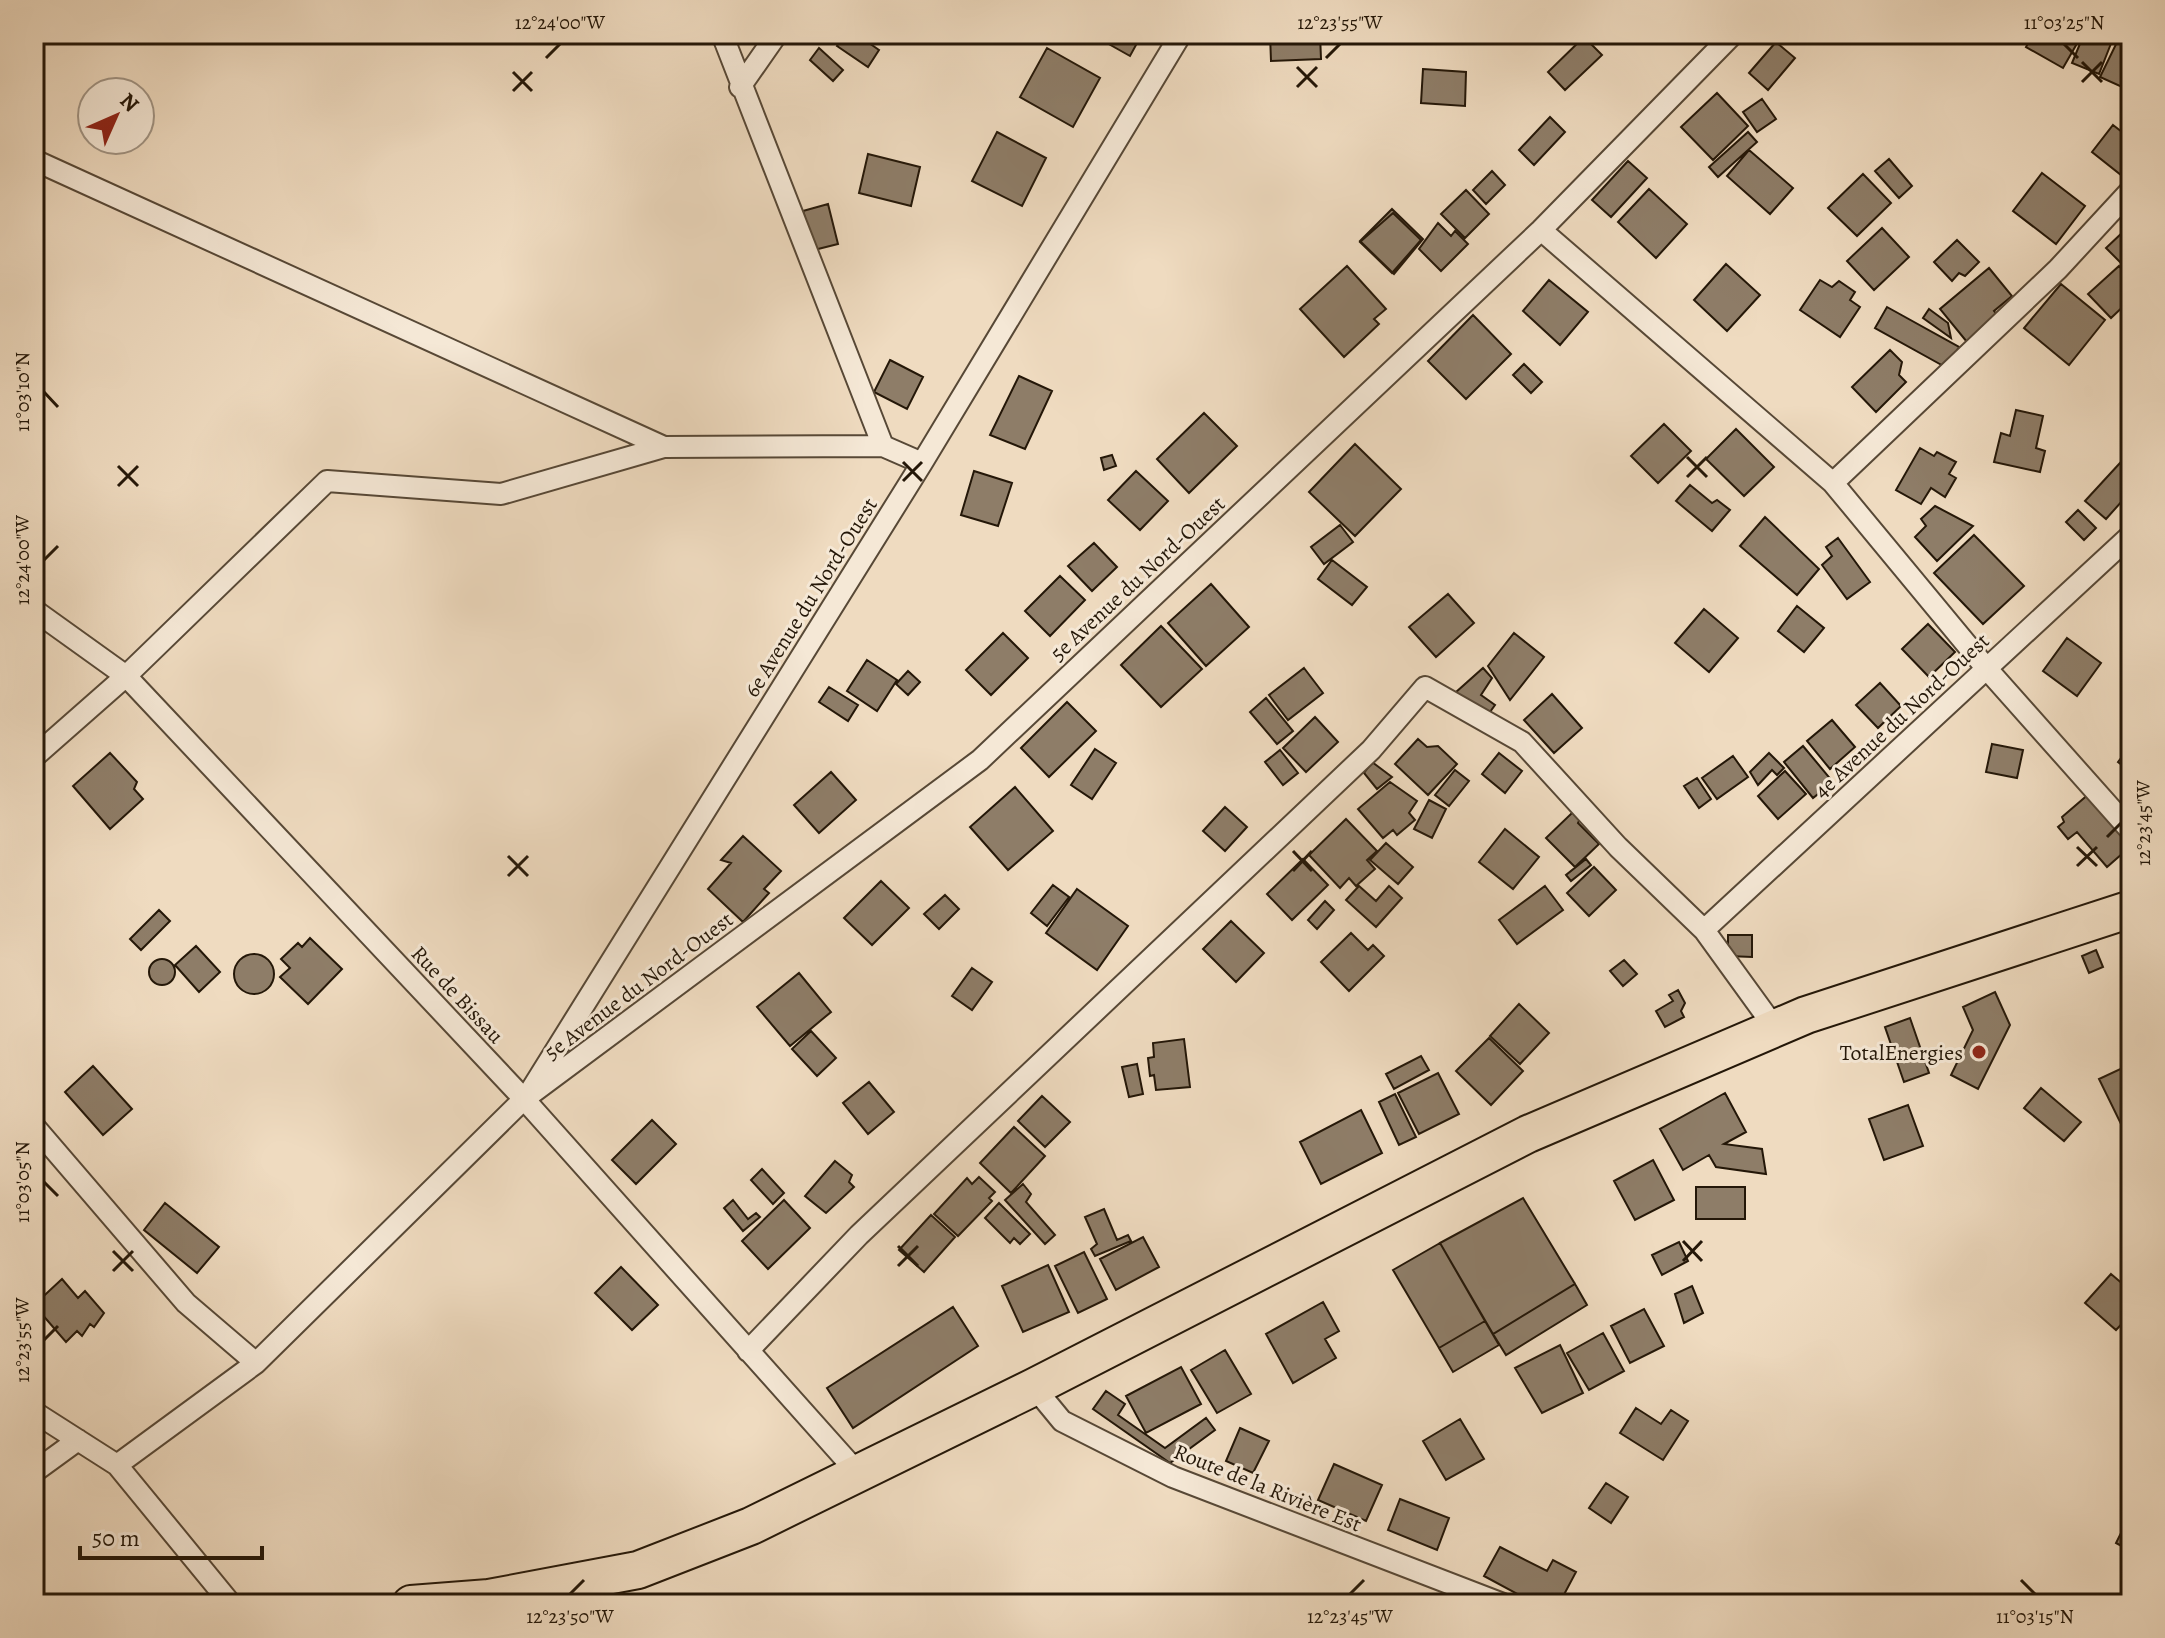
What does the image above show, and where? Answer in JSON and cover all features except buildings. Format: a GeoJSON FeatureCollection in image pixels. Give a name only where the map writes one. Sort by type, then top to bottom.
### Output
{"type":"FeatureCollection","features":[{"type":"Feature","properties":{"kind":"highway"},"geometry":{"type":"LineString","coordinates":[[411,1604],[489,1598],[638,1570],[751,1526],[1034,1387],[1528,1134],[1806,1015],[2131,909]]}},
{"type":"Feature","properties":{"kind":"street"},"geometry":{"type":"LineString","coordinates":[[722,34],[740,87],[883,446]]}},
{"type":"Feature","properties":{"kind":"street"},"geometry":{"type":"LineString","coordinates":[[740,87],[777,34]]}},
{"type":"Feature","properties":{"kind":"street","name":"6e Avenue du Nord-Ouest"},"geometry":{"type":"LineString","coordinates":[[524,1099],[922,463],[1181,34]]}},
{"type":"Feature","properties":{"kind":"street","name":"5e Avenue du Nord-Ouest"},"geometry":{"type":"LineString","coordinates":[[524,1099],[980,760],[1541,230],[1733,34]]}},
{"type":"Feature","properties":{"kind":"street"},"geometry":{"type":"LineString","coordinates":[[34,160],[664,447]]}},
{"type":"Feature","properties":{"kind":"street"},"geometry":{"type":"LineString","coordinates":[[1833,483],[2058,269],[2131,190]]}},
{"type":"Feature","properties":{"kind":"street"},"geometry":{"type":"LineString","coordinates":[[1541,230],[1833,483],[1987,669],[2131,831]]}},
{"type":"Feature","properties":{"kind":"street"},"geometry":{"type":"LineString","coordinates":[[34,757],[126,676],[327,481],[501,494],[664,447],[883,446],[922,463]]}},
{"type":"Feature","properties":{"kind":"street","name":"4e Avenue du Nord-Ouest"},"geometry":{"type":"LineString","coordinates":[[1704,930],[2131,535]]}},
{"type":"Feature","properties":{"kind":"street","name":"Rue de Bissau"},"geometry":{"type":"LineString","coordinates":[[34,610],[126,676],[524,1099],[857,1472]]}},
{"type":"Feature","properties":{"kind":"street"},"geometry":{"type":"LineString","coordinates":[[748,1351],[859,1235],[1371,750],[1425,687],[1522,742],[1618,847],[1704,930],[1775,1028]]}},
{"type":"Feature","properties":{"kind":"street"},"geometry":{"type":"LineString","coordinates":[[117,1465],[256,1363],[524,1099]]}},
{"type":"Feature","properties":{"kind":"street"},"geometry":{"type":"LineString","coordinates":[[34,1126],[186,1303],[256,1363]]}},
{"type":"Feature","properties":{"kind":"street","name":"Route de la Rivière Est"},"geometry":{"type":"LineString","coordinates":[[1034,1387],[1062,1421],[1173,1477],[1453,1596],[1503,1604]]}},
{"type":"Feature","properties":{"kind":"street"},"geometry":{"type":"LineString","coordinates":[[34,1412],[117,1465],[231,1604]]}},
{"type":"Feature","properties":{"kind":"street"},"geometry":{"type":"LineString","coordinates":[[34,1472],[78,1440]]}},
{"type":"Feature","properties":{"kind":"place","name":"TotalEnergies"},"geometry":{"type":"Point","coordinates":[1979,1052]}}]}
